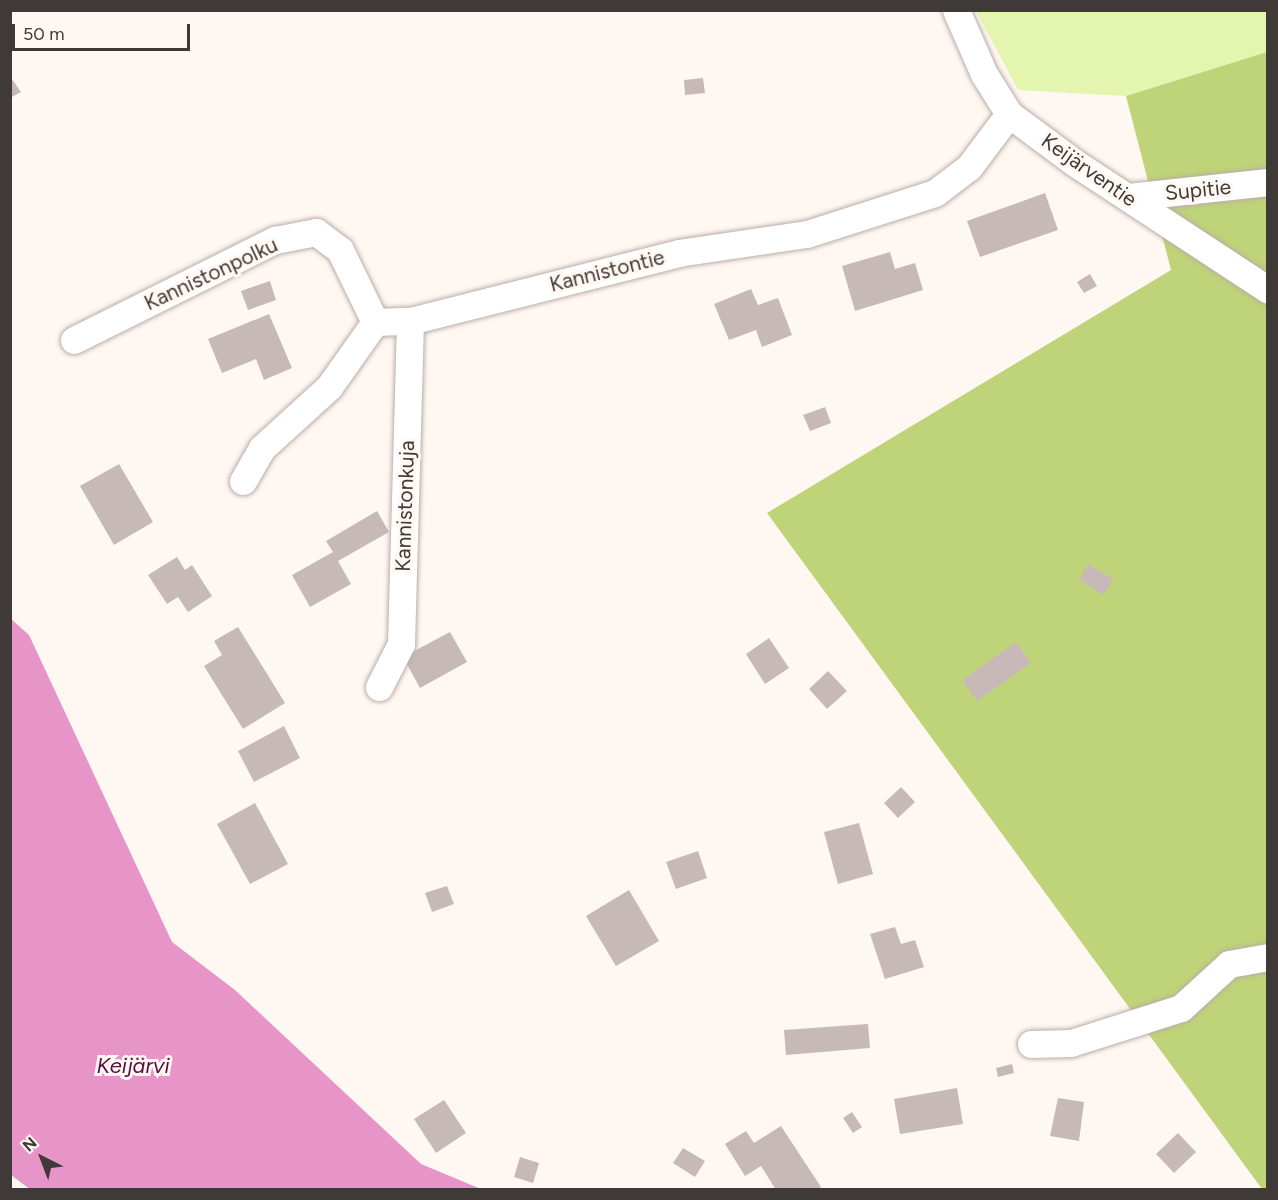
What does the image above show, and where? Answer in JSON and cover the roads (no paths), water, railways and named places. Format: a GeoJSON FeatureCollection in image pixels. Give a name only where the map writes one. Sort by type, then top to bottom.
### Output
{"type":"FeatureCollection","features":[{"type":"Feature","properties":{"kind":"street","name":"Keijärventie"},"geometry":{"type":"LineString","coordinates":[[956,10],[984,74],[1009,114],[1268,290]]}},
{"type":"Feature","properties":{"kind":"street","name":"Kannistontie"},"geometry":{"type":"LineString","coordinates":[[375,322],[410,321],[678,253],[807,234],[935,193],[969,166],[1009,114]]}},
{"type":"Feature","properties":{"kind":"street","name":"Supitie"},"geometry":{"type":"LineString","coordinates":[[1128,197],[1268,182]]}},
{"type":"Feature","properties":{"kind":"street","name":"Kannistonpolku"},"geometry":{"type":"LineString","coordinates":[[74,340],[275,240],[316,232],[340,250],[375,322]]}},
{"type":"Feature","properties":{"kind":"street","name":"Kannistonkuja"},"geometry":{"type":"LineString","coordinates":[[379,687],[400,644],[410,321]]}},
{"type":"Feature","properties":{"kind":"street"},"geometry":{"type":"LineString","coordinates":[[243,481],[262,448],[329,387],[375,322]]}},
{"type":"Feature","properties":{"kind":"street"},"geometry":{"type":"LineString","coordinates":[[1031,1044],[1071,1043],[1180,1008],[1229,964],[1268,957]]}},
{"type":"Feature","properties":{"kind":"water","name":"Keijärvi"},"geometry":{"type":"Polygon","coordinates":[[[11,619],[29,635],[172,942],[235,990],[421,1164],[481,1189],[31,1190],[11,1175],[11,619]]]}}]}
